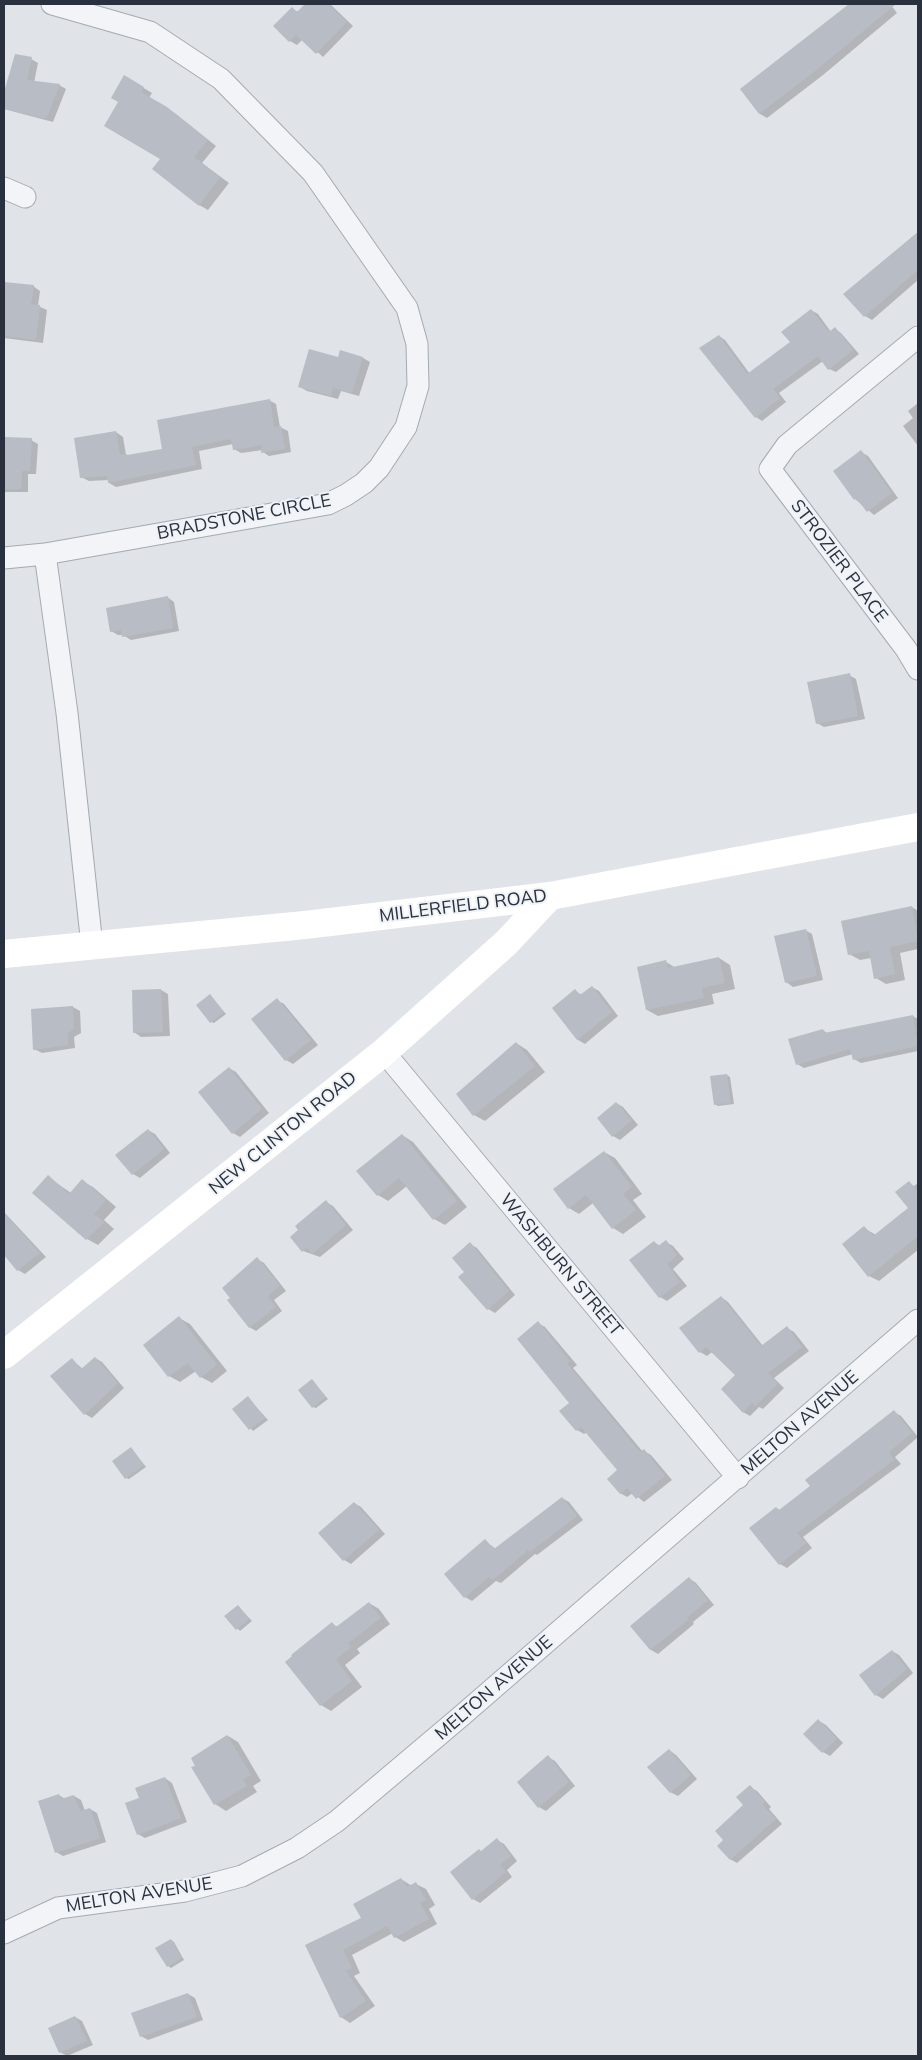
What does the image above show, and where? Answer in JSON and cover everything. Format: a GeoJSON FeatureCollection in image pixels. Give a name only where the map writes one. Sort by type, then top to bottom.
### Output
{"type":"FeatureCollection","features":[{"type":"Feature","properties":{"kind":"main road","name":"MILLERFIELD ROAD"},"geometry":{"type":"LineString","coordinates":[[4,954],[305,925],[550,896],[918,827]]}},
{"type":"Feature","properties":{"kind":"main road","name":"NEW CLINTON ROAD"},"geometry":{"type":"LineString","coordinates":[[4,1355],[384,1052],[506,943],[550,896]]}},
{"type":"Feature","properties":{"kind":"street","name":"BRADSTONE CIRCLE"},"geometry":{"type":"LineString","coordinates":[[4,558],[45,554],[328,504],[364,483],[379,468],[406,427],[418,386],[417,344],[407,308],[314,173],[220,79],[150,32],[52,4]]}},
{"type":"Feature","properties":{"kind":"street"},"geometry":{"type":"LineString","coordinates":[[4,188],[25,197]]}},
{"type":"Feature","properties":{"kind":"street","name":"STROZIER PLACE"},"geometry":{"type":"LineString","coordinates":[[918,337],[787,445],[770,470],[906,650],[918,669]]}},
{"type":"Feature","properties":{"kind":"street"},"geometry":{"type":"LineString","coordinates":[[45,554],[67,713],[92,946]]}},
{"type":"Feature","properties":{"kind":"street","name":"WASHBURN STREET"},"geometry":{"type":"LineString","coordinates":[[384,1052],[738,1478]]}},
{"type":"Feature","properties":{"kind":"street","name":"MELTON AVENUE"},"geometry":{"type":"LineString","coordinates":[[4,1933],[58,1908],[185,1891],[242,1876],[297,1848],[337,1821],[368,1795],[738,1478],[918,1320]]}},
{"type":"Feature","properties":{"kind":"building"},"geometry":{"type":"Polygon","coordinates":[[[305,4],[328,4],[347,22],[316,54],[296,35],[289,42],[273,26],[292,7],[297,12],[305,4]]]}},
{"type":"Feature","properties":{"kind":"building"},"geometry":{"type":"Polygon","coordinates":[[[849,4],[896,4],[815,71],[759,114],[740,89],[849,4]]]}},
{"type":"Feature","properties":{"kind":"building"},"geometry":{"type":"Polygon","coordinates":[[[15,54],[32,57],[27,80],[60,84],[46,119],[4,109],[4,92],[15,54]]]}},
{"type":"Feature","properties":{"kind":"building"},"geometry":{"type":"Polygon","coordinates":[[[124,75],[144,87],[141,92],[167,107],[208,140],[194,157],[220,177],[199,206],[152,169],[160,159],[104,126],[118,102],[111,98],[124,75]]]}},
{"type":"Feature","properties":{"kind":"building"},"geometry":{"type":"Polygon","coordinates":[[[918,232],[918,270],[864,317],[843,294],[918,232]]]}},
{"type":"Feature","properties":{"kind":"building"},"geometry":{"type":"Polygon","coordinates":[[[4,282],[34,285],[31,304],[40,305],[36,340],[4,336],[4,282]]]}},
{"type":"Feature","properties":{"kind":"building"},"geometry":{"type":"Polygon","coordinates":[[[811,309],[829,332],[835,327],[853,350],[828,370],[818,356],[773,389],[780,398],[755,418],[699,348],[719,335],[747,374],[790,342],[781,332],[811,309]]]}},
{"type":"Feature","properties":{"kind":"building"},"geometry":{"type":"Polygon","coordinates":[[[309,349],[338,357],[340,350],[363,357],[352,393],[333,388],[331,396],[298,387],[309,349]]]}},
{"type":"Feature","properties":{"kind":"building"},"geometry":{"type":"Polygon","coordinates":[[[270,399],[274,427],[281,426],[285,449],[261,453],[262,445],[233,450],[231,439],[192,447],[196,465],[108,483],[107,476],[80,478],[74,438],[116,431],[120,455],[162,449],[157,420],[270,399]]]}},
{"type":"Feature","properties":{"kind":"building"},"geometry":{"type":"Polygon","coordinates":[[[4,437],[32,438],[30,471],[22,471],[21,489],[4,489],[4,437]]]}},
{"type":"Feature","properties":{"kind":"building"},"geometry":{"type":"Polygon","coordinates":[[[861,450],[892,493],[867,512],[856,498],[854,500],[833,471],[861,450]]]}},
{"type":"Feature","properties":{"kind":"building"},"geometry":{"type":"Polygon","coordinates":[[[168,596],[173,628],[122,637],[121,630],[110,632],[106,608],[168,596]]]}},
{"type":"Feature","properties":{"kind":"building"},"geometry":{"type":"Polygon","coordinates":[[[850,673],[858,716],[816,724],[807,682],[850,673]]]}},
{"type":"Feature","properties":{"kind":"building"},"geometry":{"type":"Polygon","coordinates":[[[912,906],[918,941],[890,947],[895,974],[874,979],[869,951],[848,955],[841,921],[912,906]]]}},
{"type":"Feature","properties":{"kind":"building"},"geometry":{"type":"Polygon","coordinates":[[[806,929],[817,976],[785,983],[774,936],[806,929]]]}},
{"type":"Feature","properties":{"kind":"building"},"geometry":{"type":"Polygon","coordinates":[[[719,957],[725,983],[702,988],[704,998],[646,1010],[637,967],[666,960],[668,968],[719,957]]]}},
{"type":"Feature","properties":{"kind":"building"},"geometry":{"type":"Polygon","coordinates":[[[592,986],[612,1012],[577,1040],[552,1008],[575,989],[580,995],[592,986]]]}},
{"type":"Feature","properties":{"kind":"building"},"geometry":{"type":"Polygon","coordinates":[[[161,989],[163,1032],[133,1033],[132,990],[161,989]]]}},
{"type":"Feature","properties":{"kind":"building"},"geometry":{"type":"Polygon","coordinates":[[[210,994],[224,1012],[210,1023],[196,1005],[210,994]]]}},
{"type":"Feature","properties":{"kind":"building"},"geometry":{"type":"Polygon","coordinates":[[[277,998],[311,1040],[285,1061],[251,1019],[277,998]]]}},
{"type":"Feature","properties":{"kind":"building"},"geometry":{"type":"Polygon","coordinates":[[[73,1006],[74,1029],[68,1033],[68,1045],[33,1050],[31,1009],[73,1006]]]}},
{"type":"Feature","properties":{"kind":"building"},"geometry":{"type":"Polygon","coordinates":[[[913,1015],[918,1046],[853,1060],[850,1049],[796,1065],[788,1039],[823,1029],[824,1033],[913,1015]]]}},
{"type":"Feature","properties":{"kind":"building"},"geometry":{"type":"Polygon","coordinates":[[[516,1042],[535,1066],[473,1116],[456,1094],[516,1042]]]}},
{"type":"Feature","properties":{"kind":"building"},"geometry":{"type":"Polygon","coordinates":[[[229,1067],[262,1109],[232,1134],[198,1092],[229,1067]]]}},
{"type":"Feature","properties":{"kind":"building"},"geometry":{"type":"Polygon","coordinates":[[[727,1074],[731,1103],[714,1105],[710,1076],[727,1074]]]}},
{"type":"Feature","properties":{"kind":"building"},"geometry":{"type":"Polygon","coordinates":[[[616,1102],[632,1120],[612,1137],[597,1118],[616,1102]]]}},
{"type":"Feature","properties":{"kind":"building"},"geometry":{"type":"Polygon","coordinates":[[[148,1129],[164,1149],[132,1175],[115,1155],[148,1129]]]}},
{"type":"Feature","properties":{"kind":"building"},"geometry":{"type":"Polygon","coordinates":[[[402,1134],[457,1201],[433,1220],[399,1178],[377,1196],[356,1171],[402,1134]]]}},
{"type":"Feature","properties":{"kind":"building"},"geometry":{"type":"Polygon","coordinates":[[[604,1151],[632,1187],[623,1194],[636,1210],[612,1229],[586,1195],[568,1209],[553,1189],[604,1151]]]}},
{"type":"Feature","properties":{"kind":"building"},"geometry":{"type":"Polygon","coordinates":[[[48,1175],[69,1194],[82,1179],[106,1200],[94,1214],[104,1222],[86,1240],[32,1193],[48,1175]]]}},
{"type":"Feature","properties":{"kind":"building"},"geometry":{"type":"Polygon","coordinates":[[[909,1181],[918,1192],[918,1236],[868,1277],[842,1244],[864,1226],[873,1236],[908,1208],[895,1192],[909,1181]]]}},
{"type":"Feature","properties":{"kind":"building"},"geometry":{"type":"Polygon","coordinates":[[[326,1200],[346,1225],[312,1254],[307,1248],[302,1252],[290,1237],[298,1230],[295,1226],[326,1200]]]}},
{"type":"Feature","properties":{"kind":"building"},"geometry":{"type":"Polygon","coordinates":[[[4,1213],[40,1253],[17,1271],[4,1255],[4,1213]]]}},
{"type":"Feature","properties":{"kind":"building"},"geometry":{"type":"Polygon","coordinates":[[[666,1240],[677,1255],[667,1264],[680,1282],[659,1298],[629,1260],[654,1241],[658,1246],[666,1240]]]}},
{"type":"Feature","properties":{"kind":"building"},"geometry":{"type":"Polygon","coordinates":[[[470,1242],[509,1291],[487,1310],[458,1277],[464,1272],[452,1258],[470,1242]]]}},
{"type":"Feature","properties":{"kind":"building"},"geometry":{"type":"Polygon","coordinates":[[[257,1257],[280,1286],[268,1296],[276,1307],[249,1328],[227,1300],[230,1298],[222,1288],[257,1257]]]}},
{"type":"Feature","properties":{"kind":"building"},"geometry":{"type":"Polygon","coordinates":[[[721,1296],[761,1346],[787,1326],[802,1347],[768,1373],[778,1384],[755,1406],[752,1403],[743,1413],[721,1389],[735,1375],[706,1347],[699,1353],[679,1328],[721,1296]]]}},
{"type":"Feature","properties":{"kind":"building"},"geometry":{"type":"Polygon","coordinates":[[[179,1316],[217,1365],[200,1378],[188,1363],[168,1377],[143,1345],[179,1316]]]}},
{"type":"Feature","properties":{"kind":"building"},"geometry":{"type":"Polygon","coordinates":[[[538,1321],[570,1361],[567,1363],[588,1389],[640,1452],[644,1449],[665,1476],[636,1499],[627,1488],[620,1494],[607,1479],[617,1470],[581,1427],[576,1431],[559,1411],[569,1403],[517,1339],[538,1321]]]}},
{"type":"Feature","properties":{"kind":"building"},"geometry":{"type":"Polygon","coordinates":[[[95,1357],[118,1383],[84,1415],[50,1376],[72,1358],[81,1369],[95,1357]]]}},
{"type":"Feature","properties":{"kind":"building"},"geometry":{"type":"Polygon","coordinates":[[[312,1379],[326,1397],[312,1408],[298,1390],[312,1379]]]}},
{"type":"Feature","properties":{"kind":"building"},"geometry":{"type":"Polygon","coordinates":[[[248,1396],[265,1418],[249,1430],[232,1409],[248,1396]]]}},
{"type":"Feature","properties":{"kind":"building"},"geometry":{"type":"Polygon","coordinates":[[[894,1410],[912,1433],[889,1452],[894,1460],[797,1533],[806,1543],[779,1565],[749,1528],[776,1507],[779,1510],[810,1486],[805,1480],[894,1410]]]}},
{"type":"Feature","properties":{"kind":"building"},"geometry":{"type":"Polygon","coordinates":[[[131,1447],[144,1465],[125,1479],[112,1461],[131,1447]]]}},
{"type":"Feature","properties":{"kind":"building"},"geometry":{"type":"Polygon","coordinates":[[[562,1497],[577,1516],[530,1552],[528,1550],[493,1580],[489,1577],[464,1598],[444,1574],[485,1539],[494,1549],[562,1497]]]}},
{"type":"Feature","properties":{"kind":"building"},"geometry":{"type":"Polygon","coordinates":[[[354,1502],[379,1530],[343,1561],[318,1533],[354,1502]]]}},
{"type":"Feature","properties":{"kind":"building"},"geometry":{"type":"Polygon","coordinates":[[[689,1577],[708,1600],[687,1618],[688,1620],[650,1650],[630,1626],[689,1577]]]}},
{"type":"Feature","properties":{"kind":"building"},"geometry":{"type":"Polygon","coordinates":[[[369,1602],[381,1618],[348,1643],[351,1647],[336,1659],[352,1681],[320,1706],[285,1662],[332,1622],[336,1627],[369,1602]]]}},
{"type":"Feature","properties":{"kind":"building"},"geometry":{"type":"Polygon","coordinates":[[[238,1605],[249,1619],[236,1630],[224,1616],[238,1605]]]}},
{"type":"Feature","properties":{"kind":"building"},"geometry":{"type":"Polygon","coordinates":[[[892,1650],[907,1669],[875,1696],[859,1675],[892,1650]]]}},
{"type":"Feature","properties":{"kind":"building"},"geometry":{"type":"Polygon","coordinates":[[[818,1719],[837,1739],[822,1753],[803,1734],[818,1719]]]}},
{"type":"Feature","properties":{"kind":"building"},"geometry":{"type":"Polygon","coordinates":[[[227,1735],[251,1775],[243,1780],[247,1786],[214,1805],[191,1767],[195,1766],[191,1758],[227,1735]]]}},
{"type":"Feature","properties":{"kind":"building"},"geometry":{"type":"Polygon","coordinates":[[[669,1749],[691,1775],[670,1793],[647,1767],[669,1749]]]}},
{"type":"Feature","properties":{"kind":"building"},"geometry":{"type":"Polygon","coordinates":[[[548,1755],[569,1782],[538,1808],[517,1782],[548,1755]]]}},
{"type":"Feature","properties":{"kind":"building"},"geometry":{"type":"Polygon","coordinates":[[[165,1777],[181,1818],[137,1835],[125,1803],[139,1798],[135,1788],[165,1777]]]}},
{"type":"Feature","properties":{"kind":"building"},"geometry":{"type":"Polygon","coordinates":[[[750,1785],[765,1802],[763,1805],[776,1819],[730,1860],[717,1846],[723,1840],[715,1831],[743,1805],[736,1797],[750,1785]]]}},
{"type":"Feature","properties":{"kind":"building"},"geometry":{"type":"Polygon","coordinates":[[[59,1794],[61,1799],[74,1795],[80,1811],[90,1808],[100,1838],[55,1853],[38,1801],[59,1794]]]}},
{"type":"Feature","properties":{"kind":"building"},"geometry":{"type":"Polygon","coordinates":[[[497,1838],[511,1856],[500,1865],[506,1872],[472,1900],[450,1872],[479,1849],[481,1851],[497,1838]]]}},
{"type":"Feature","properties":{"kind":"building"},"geometry":{"type":"Polygon","coordinates":[[[401,1878],[407,1887],[416,1882],[426,1900],[420,1903],[429,1919],[394,1938],[387,1926],[343,1950],[352,1968],[346,1971],[366,2001],[340,2018],[305,1945],[361,1918],[353,1904],[401,1878]]]}},
{"type":"Feature","properties":{"kind":"building"},"geometry":{"type":"Polygon","coordinates":[[[171,1939],[182,1958],[167,1967],[155,1948],[171,1939]]]}},
{"type":"Feature","properties":{"kind":"building"},"geometry":{"type":"Polygon","coordinates":[[[188,1993],[197,2017],[140,2037],[131,2013],[188,1993]]]}},
{"type":"Feature","properties":{"kind":"building"},"geometry":{"type":"Polygon","coordinates":[[[75,2016],[87,2041],[59,2053],[48,2028],[75,2016]]]}}]}
